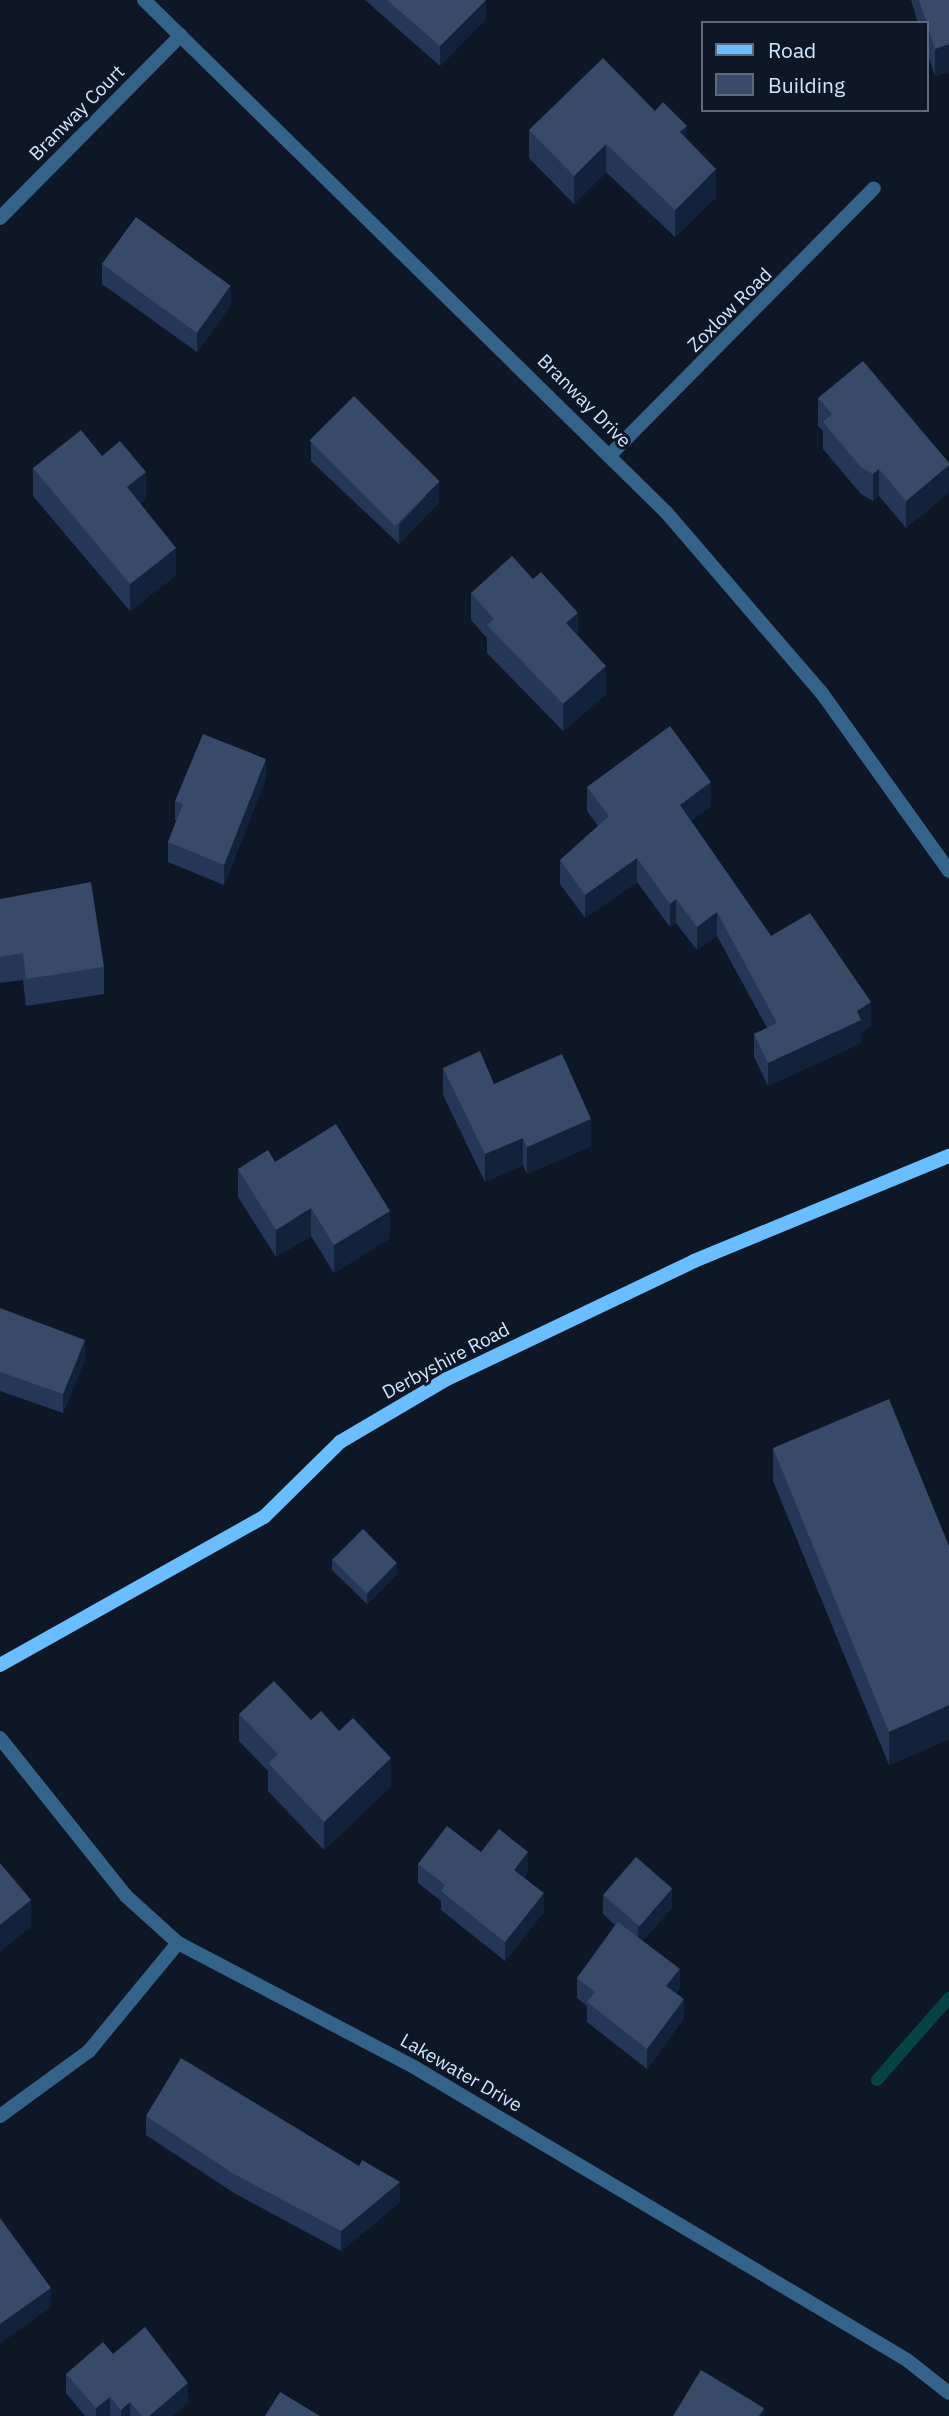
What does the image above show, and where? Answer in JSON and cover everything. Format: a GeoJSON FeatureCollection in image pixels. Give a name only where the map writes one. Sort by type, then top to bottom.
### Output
{"type":"FeatureCollection","features":[{"type":"Feature","properties":{"kind":"street","name":"Branway Drive"},"geometry":{"type":"LineString","coordinates":[[144,0],[610,455],[821,692],[949,871]]}},
{"type":"Feature","properties":{"kind":"street","name":"Branway Court"},"geometry":{"type":"LineString","coordinates":[[0,218],[181,35]]}},
{"type":"Feature","properties":{"kind":"street","name":"Zoxlow Road"},"geometry":{"type":"LineString","coordinates":[[610,455],[874,188]]}},
{"type":"Feature","properties":{"kind":"street","name":"Derbyshire Road"},"geometry":{"type":"LineString","coordinates":[[0,1665],[264,1517],[340,1442],[447,1379],[694,1261],[949,1156]]}},
{"type":"Feature","properties":{"kind":"street","name":"Lakewater Drive"},"geometry":{"type":"LineString","coordinates":[[0,1738],[127,1896],[178,1943],[414,2067],[907,2360],[949,2393]]}},
{"type":"Feature","properties":{"kind":"street"},"geometry":{"type":"LineString","coordinates":[[0,2116],[89,2051],[178,1943]]}},
{"type":"Feature","properties":{"kind":"building"},"geometry":{"type":"Polygon","coordinates":[[[387,0],[486,0],[440,46],[387,0]]]}},
{"type":"Feature","properties":{"kind":"building"},"geometry":{"type":"Polygon","coordinates":[[[919,0],[949,0],[949,44],[935,49],[919,0]]]}},
{"type":"Feature","properties":{"kind":"building"},"geometry":{"type":"Polygon","coordinates":[[[603,58],[655,111],[663,102],[687,126],[680,132],[716,169],[675,210],[606,144],[574,176],[529,130],[603,58]]]}},
{"type":"Feature","properties":{"kind":"building"},"geometry":{"type":"Polygon","coordinates":[[[136,217],[231,286],[197,333],[102,264],[136,217]]]}},
{"type":"Feature","properties":{"kind":"building"},"geometry":{"type":"Polygon","coordinates":[[[863,361],[949,463],[906,501],[879,469],[873,474],[861,467],[823,422],[832,414],[818,398],[863,361]]]}},
{"type":"Feature","properties":{"kind":"building"},"geometry":{"type":"Polygon","coordinates":[[[354,396],[440,482],[395,526],[309,441],[354,396]]]}},
{"type":"Feature","properties":{"kind":"building"},"geometry":{"type":"Polygon","coordinates":[[[81,430],[102,456],[120,441],[146,472],[127,487],[176,548],[130,584],[33,468],[81,430]]]}},
{"type":"Feature","properties":{"kind":"building"},"geometry":{"type":"Polygon","coordinates":[[[512,556],[533,579],[541,572],[578,613],[566,623],[606,666],[563,704],[487,625],[494,619],[471,593],[512,556]]]}},
{"type":"Feature","properties":{"kind":"building"},"geometry":{"type":"Polygon","coordinates":[[[670,726],[711,782],[680,805],[771,936],[810,913],[871,1002],[857,1011],[861,1020],[768,1063],[754,1034],[777,1023],[717,912],[697,927],[676,899],[670,904],[637,858],[585,895],[560,860],[609,816],[587,787],[670,726]]]}},
{"type":"Feature","properties":{"kind":"building"},"geometry":{"type":"Polygon","coordinates":[[[203,734],[266,759],[224,865],[168,842],[183,804],[175,801],[203,734]]]}},
{"type":"Feature","properties":{"kind":"building"},"geometry":{"type":"Polygon","coordinates":[[[91,882],[104,967],[26,979],[23,953],[0,957],[0,899],[91,882]]]}},
{"type":"Feature","properties":{"kind":"building"},"geometry":{"type":"Polygon","coordinates":[[[480,1051],[494,1084],[562,1054],[591,1119],[527,1147],[523,1138],[485,1154],[443,1068],[480,1051]]]}},
{"type":"Feature","properties":{"kind":"building"},"geometry":{"type":"Polygon","coordinates":[[[336,1124],[390,1211],[334,1245],[311,1208],[276,1230],[238,1169],[268,1150],[275,1162],[336,1124]]]}},
{"type":"Feature","properties":{"kind":"building"},"geometry":{"type":"Polygon","coordinates":[[[0,1308],[85,1340],[63,1394],[0,1372],[0,1308]]]}},
{"type":"Feature","properties":{"kind":"building"},"geometry":{"type":"Polygon","coordinates":[[[889,1399],[949,1546],[949,1705],[889,1732],[773,1448],[889,1399]]]}},
{"type":"Feature","properties":{"kind":"building"},"geometry":{"type":"Polygon","coordinates":[[[363,1529],[397,1563],[367,1593],[333,1559],[363,1529]]]}},
{"type":"Feature","properties":{"kind":"building"},"geometry":{"type":"Polygon","coordinates":[[[274,1681],[311,1720],[321,1711],[339,1731],[353,1718],[391,1758],[324,1822],[268,1763],[278,1754],[239,1714],[274,1681]]]}},
{"type":"Feature","properties":{"kind":"building"},"geometry":{"type":"Polygon","coordinates":[[[447,1826],[481,1852],[499,1829],[528,1852],[514,1870],[544,1893],[505,1942],[441,1891],[445,1885],[418,1864],[447,1826]]]}},
{"type":"Feature","properties":{"kind":"building"},"geometry":{"type":"Polygon","coordinates":[[[636,1857],[672,1888],[639,1926],[603,1895],[636,1857]]]}},
{"type":"Feature","properties":{"kind":"building"},"geometry":{"type":"Polygon","coordinates":[[[0,1863],[31,1900],[0,1925],[0,1863]]]}},
{"type":"Feature","properties":{"kind":"building"},"geometry":{"type":"Polygon","coordinates":[[[618,1922],[680,1969],[666,1986],[684,1999],[647,2049],[587,2002],[595,1992],[577,1978],[618,1922]]]}},
{"type":"Feature","properties":{"kind":"building"},"geometry":{"type":"Polygon","coordinates":[[[181,2058],[359,2166],[362,2160],[400,2182],[341,2231],[234,2174],[146,2116],[181,2058]]]}},
{"type":"Feature","properties":{"kind":"building"},"geometry":{"type":"Polygon","coordinates":[[[0,2218],[51,2288],[0,2324],[0,2218]]]}},
{"type":"Feature","properties":{"kind":"building"},"geometry":{"type":"Polygon","coordinates":[[[145,2327],[188,2383],[149,2416],[142,2416],[130,2402],[121,2410],[110,2397],[96,2408],[66,2374],[103,2342],[113,2354],[145,2327]]]}},
{"type":"Feature","properties":{"kind":"building"},"geometry":{"type":"Polygon","coordinates":[[[701,2370],[764,2408],[759,2416],[673,2416],[701,2370]]]}},
{"type":"Feature","properties":{"kind":"building"},"geometry":{"type":"Polygon","coordinates":[[[280,2392],[320,2416],[265,2416],[280,2392]]]}},
{"type":"Feature","properties":{"kind":"waterway"},"geometry":{"type":"LineString","coordinates":[[877,2080],[949,1998]]}}]}
